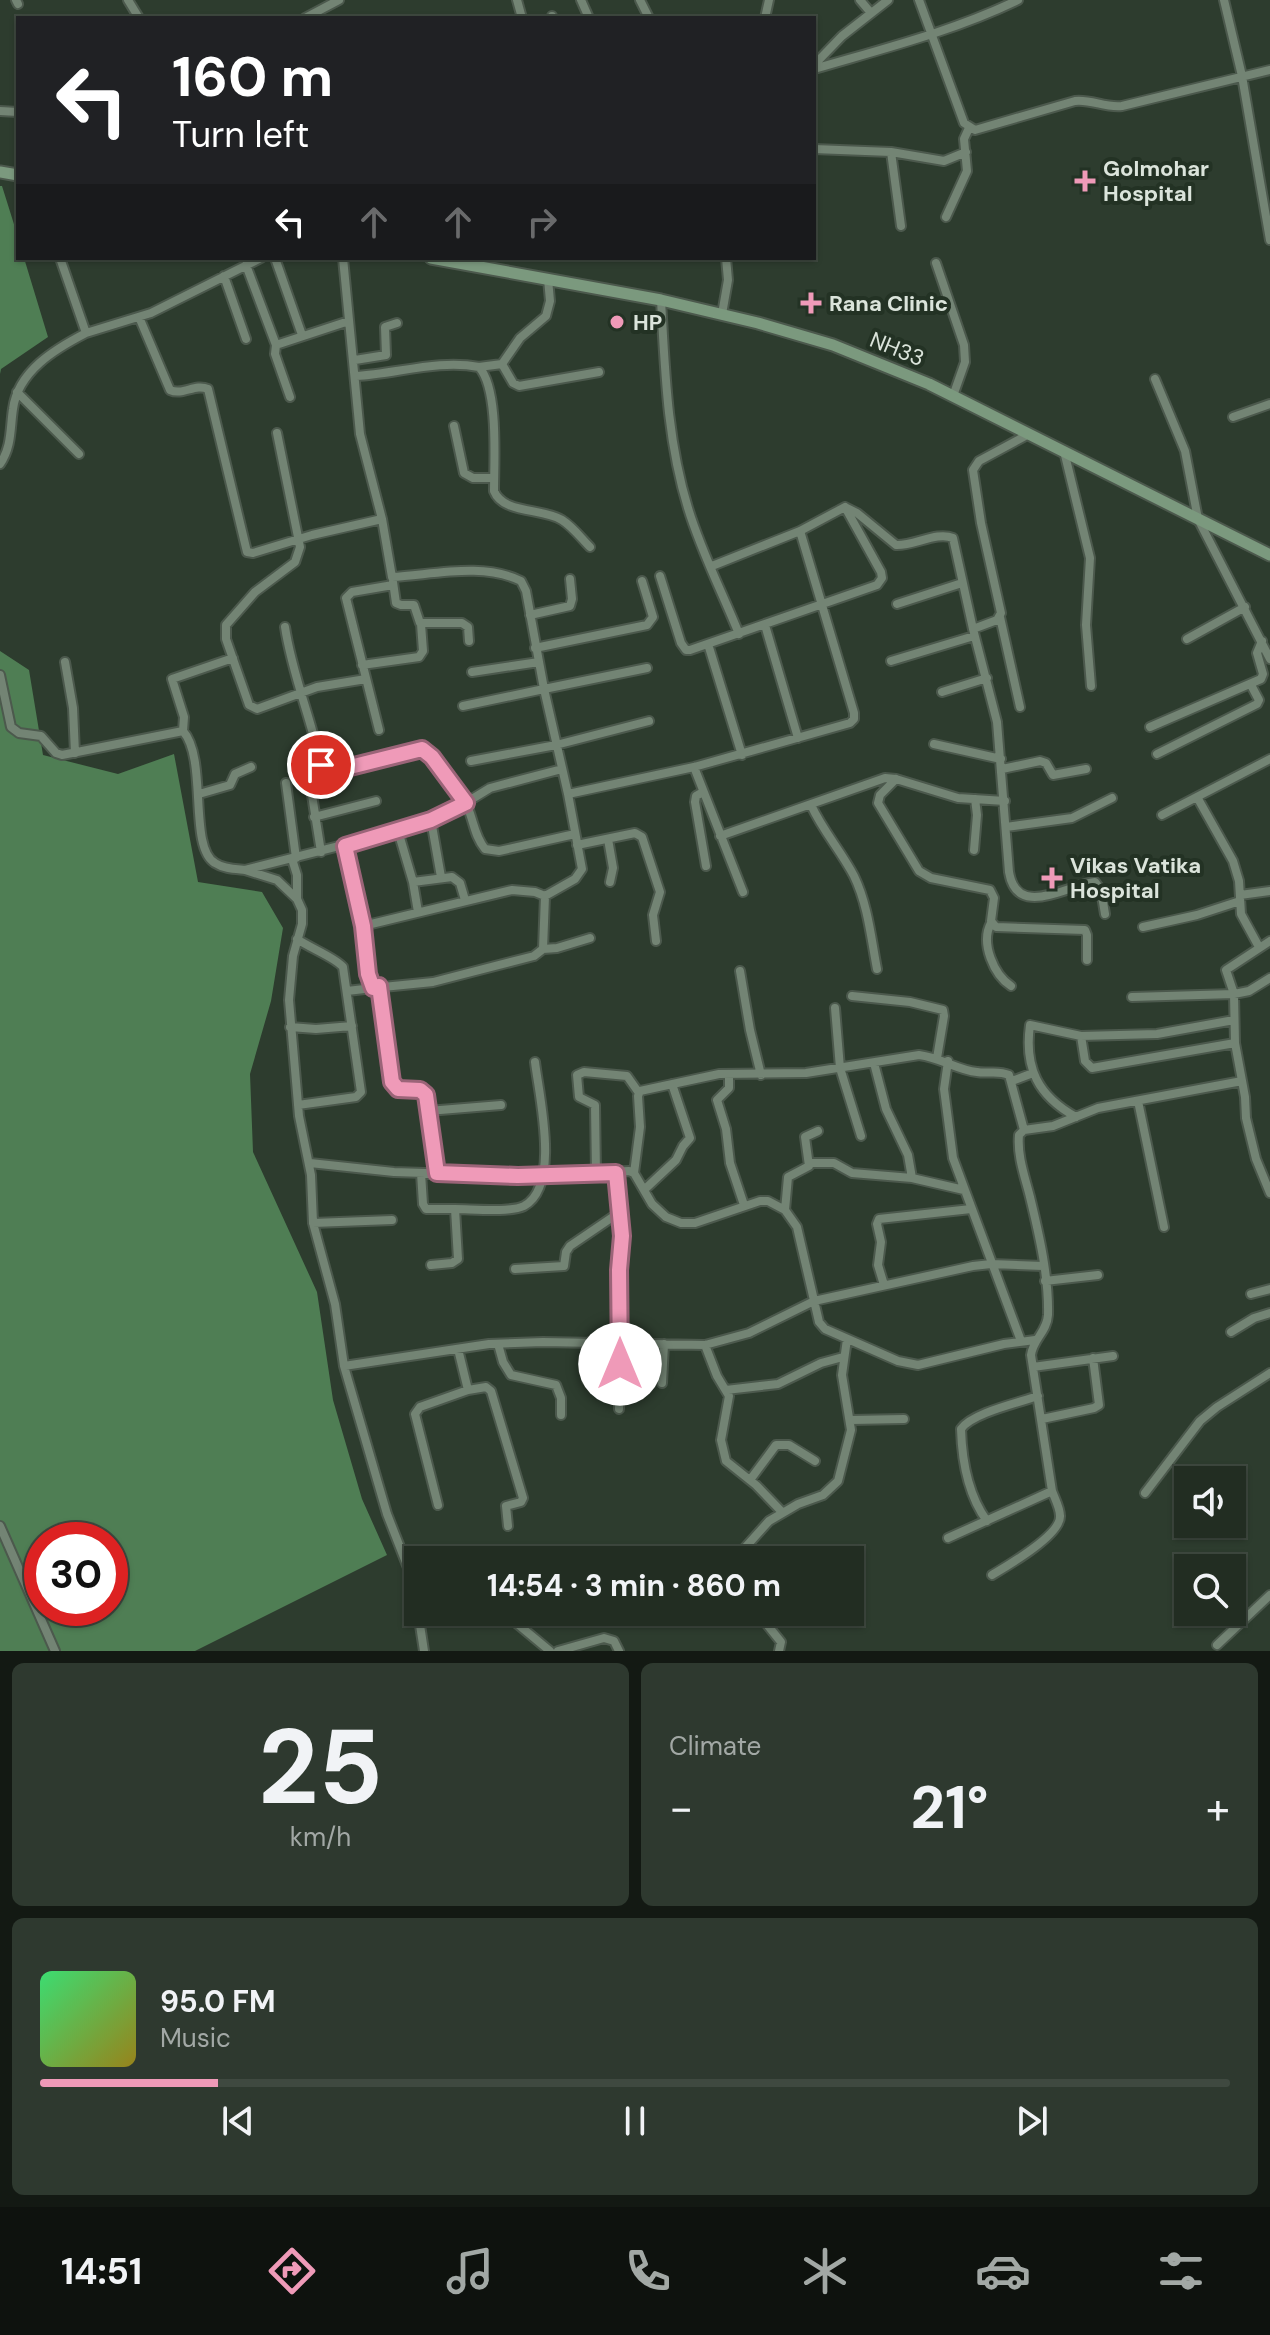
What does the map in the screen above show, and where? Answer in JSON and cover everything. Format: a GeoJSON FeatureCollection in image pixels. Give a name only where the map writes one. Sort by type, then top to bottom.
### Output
{"type":"FeatureCollection","features":[{"type":"Feature","properties":{"kind":"main road","name":"NH33"},"geometry":{"type":"LineString","coordinates":[[442,260],[661,300],[833,345],[906,373],[1270,555]]}},
{"type":"Feature","properties":{"kind":"street"},"geometry":{"type":"LineString","coordinates":[[309,16],[339,0]]}},
{"type":"Feature","properties":{"kind":"street"},"geometry":{"type":"LineString","coordinates":[[860,0],[871,13]]}},
{"type":"Feature","properties":{"kind":"street"},"geometry":{"type":"LineString","coordinates":[[816,65],[842,36],[888,0]]}},
{"type":"Feature","properties":{"kind":"street"},"geometry":{"type":"LineString","coordinates":[[919,0],[959,111],[969,128]]}},
{"type":"Feature","properties":{"kind":"street"},"geometry":{"type":"LineString","coordinates":[[816,66],[932,33],[1018,0]]}},
{"type":"Feature","properties":{"kind":"street"},"geometry":{"type":"LineString","coordinates":[[1224,0],[1242,76],[1270,240]]}},
{"type":"Feature","properties":{"kind":"street"},"geometry":{"type":"LineString","coordinates":[[969,128],[983,128],[1075,101],[1122,106],[1270,70]]}},
{"type":"Feature","properties":{"kind":"street"},"geometry":{"type":"LineString","coordinates":[[946,217],[967,171],[964,139],[969,128]]}},
{"type":"Feature","properties":{"kind":"street"},"geometry":{"type":"LineString","coordinates":[[816,149],[891,152],[944,161],[966,152]]}},
{"type":"Feature","properties":{"kind":"street"},"geometry":{"type":"LineString","coordinates":[[891,152],[901,226]]}},
{"type":"Feature","properties":{"kind":"street"},"geometry":{"type":"LineString","coordinates":[[61,260],[86,333]]}},
{"type":"Feature","properties":{"kind":"street"},"geometry":{"type":"LineString","coordinates":[[0,464],[10,442],[17,392],[44,359],[86,333],[139,317],[257,260]]}},
{"type":"Feature","properties":{"kind":"street"},"geometry":{"type":"LineString","coordinates":[[276,260],[302,335]]}},
{"type":"Feature","properties":{"kind":"street"},"geometry":{"type":"LineString","coordinates":[[343,260],[360,434],[382,519],[396,603],[414,605],[421,624],[423,651],[419,657],[362,665]]}},
{"type":"Feature","properties":{"kind":"street"},"geometry":{"type":"LineString","coordinates":[[722,314],[728,280],[726,260]]}},
{"type":"Feature","properties":{"kind":"street"},"geometry":{"type":"LineString","coordinates":[[936,263],[964,345],[965,362],[953,396]]}},
{"type":"Feature","properties":{"kind":"street"},"geometry":{"type":"LineString","coordinates":[[246,265],[276,345],[275,354],[290,397]]}},
{"type":"Feature","properties":{"kind":"street"},"geometry":{"type":"LineString","coordinates":[[224,276],[246,339]]}},
{"type":"Feature","properties":{"kind":"street"},"geometry":{"type":"LineString","coordinates":[[356,376],[418,368],[502,364],[520,338],[546,316],[550,301],[548,279]]}},
{"type":"Feature","properties":{"kind":"street"},"geometry":{"type":"LineString","coordinates":[[661,300],[672,439],[688,509],[739,634]]}},
{"type":"Feature","properties":{"kind":"street"},"geometry":{"type":"LineString","coordinates":[[139,317],[170,390],[180,392],[201,386],[208,389],[245,550],[253,553],[382,519]]}},
{"type":"Feature","properties":{"kind":"street"},"geometry":{"type":"LineString","coordinates":[[276,345],[349,321]]}},
{"type":"Feature","properties":{"kind":"street"},"geometry":{"type":"LineString","coordinates":[[355,360],[386,355],[385,327],[397,323]]}},
{"type":"Feature","properties":{"kind":"street"},"geometry":{"type":"LineString","coordinates":[[502,364],[513,383],[519,386],[599,372]]}},
{"type":"Feature","properties":{"kind":"street"},"geometry":{"type":"LineString","coordinates":[[479,367],[486,377],[490,395],[494,491],[500,502],[553,515],[563,520],[590,547]]}},
{"type":"Feature","properties":{"kind":"street"},"geometry":{"type":"LineString","coordinates":[[1155,379],[1185,451],[1198,519],[1270,659]]}},
{"type":"Feature","properties":{"kind":"street"},"geometry":{"type":"LineString","coordinates":[[17,392],[79,454]]}},
{"type":"Feature","properties":{"kind":"street"},"geometry":{"type":"LineString","coordinates":[[1233,417],[1270,404]]}},
{"type":"Feature","properties":{"kind":"street"},"geometry":{"type":"LineString","coordinates":[[454,426],[464,473],[473,478],[494,478]]}},
{"type":"Feature","properties":{"kind":"street"},"geometry":{"type":"LineString","coordinates":[[277,433],[299,539],[299,555],[295,562],[255,592],[226,625],[226,639],[249,705],[253,709],[301,691],[366,679]]}},
{"type":"Feature","properties":{"kind":"street"},"geometry":{"type":"LineString","coordinates":[[1020,707],[973,470],[979,461],[1029,434]]}},
{"type":"Feature","properties":{"kind":"street"},"geometry":{"type":"LineString","coordinates":[[1064,451],[1090,558],[1086,625],[1091,686]]}},
{"type":"Feature","properties":{"kind":"street"},"geometry":{"type":"LineString","coordinates":[[712,566],[800,531],[845,507],[896,545],[950,536],[955,541],[973,632],[997,722],[1009,872],[1014,890],[1022,896],[1033,897],[1095,882],[1101,890],[1105,914]]}},
{"type":"Feature","properties":{"kind":"street"},"geometry":{"type":"LineString","coordinates":[[660,576],[683,647],[690,650],[877,585],[882,578],[845,507]]}},
{"type":"Feature","properties":{"kind":"street"},"geometry":{"type":"LineString","coordinates":[[568,794],[742,755],[846,725],[854,719],[800,531]]}},
{"type":"Feature","properties":{"kind":"street"},"geometry":{"type":"LineString","coordinates":[[379,730],[347,595],[392,581],[465,571],[515,578],[524,586],[582,864],[581,874],[545,896]]}},
{"type":"Feature","properties":{"kind":"street"},"geometry":{"type":"LineString","coordinates":[[530,615],[570,606],[570,579]]}},
{"type":"Feature","properties":{"kind":"street"},"geometry":{"type":"LineString","coordinates":[[535,648],[647,625],[653,617],[642,581]]}},
{"type":"Feature","properties":{"kind":"street"},"geometry":{"type":"LineString","coordinates":[[897,604],[962,583]]}},
{"type":"Feature","properties":{"kind":"street"},"geometry":{"type":"LineString","coordinates":[[1187,639],[1245,607]]}},
{"type":"Feature","properties":{"kind":"street"},"geometry":{"type":"LineString","coordinates":[[891,661],[973,632],[1000,617]]}},
{"type":"Feature","properties":{"kind":"street"},"geometry":{"type":"LineString","coordinates":[[421,624],[462,623],[468,627],[469,641]]}},
{"type":"Feature","properties":{"kind":"street"},"geometry":{"type":"LineString","coordinates":[[765,625],[798,738]]}},
{"type":"Feature","properties":{"kind":"street"},"geometry":{"type":"LineString","coordinates":[[285,627],[292,671],[312,725],[321,765],[326,771],[422,749],[432,757],[466,803],[479,842],[485,849],[492,851],[575,834]]}},
{"type":"Feature","properties":{"kind":"street"},"geometry":{"type":"LineString","coordinates":[[1150,727],[1251,685],[1263,674],[1257,653],[1262,641]]}},
{"type":"Feature","properties":{"kind":"street"},"geometry":{"type":"LineString","coordinates":[[708,644],[742,755]]}},
{"type":"Feature","properties":{"kind":"street"},"geometry":{"type":"LineString","coordinates":[[233,658],[172,679],[184,717],[183,731],[191,744],[204,851],[216,864],[277,880],[297,899],[302,910],[302,924],[290,976],[290,1027],[302,1138],[310,1163],[313,1223],[335,1304],[344,1366],[387,1514],[404,1557]]}},
{"type":"Feature","properties":{"kind":"street"},"geometry":{"type":"LineString","coordinates":[[65,662],[73,708],[75,753]]}},
{"type":"Feature","properties":{"kind":"street"},"geometry":{"type":"LineString","coordinates":[[472,672],[539,662]]}},
{"type":"Feature","properties":{"kind":"street"},"geometry":{"type":"LineString","coordinates":[[463,706],[647,668]]}},
{"type":"Feature","properties":{"kind":"street"},"geometry":{"type":"LineString","coordinates":[[0,675],[8,721],[14,731],[41,736],[56,753],[75,753],[183,731]]}},
{"type":"Feature","properties":{"kind":"street"},"geometry":{"type":"LineString","coordinates":[[942,692],[987,678]]}},
{"type":"Feature","properties":{"kind":"street"},"geometry":{"type":"LineString","coordinates":[[1157,754],[1257,704],[1259,700],[1251,685]]}},
{"type":"Feature","properties":{"kind":"street"},"geometry":{"type":"LineString","coordinates":[[471,761],[556,745],[649,721]]}},
{"type":"Feature","properties":{"kind":"street"},"geometry":{"type":"LineString","coordinates":[[934,744],[1001,764],[1044,761],[1053,775],[1086,769]]}},
{"type":"Feature","properties":{"kind":"street"},"geometry":{"type":"LineString","coordinates":[[1162,815],[1270,759]]}},
{"type":"Feature","properties":{"kind":"street"},"geometry":{"type":"LineString","coordinates":[[199,794],[230,785],[235,774],[251,767]]}},
{"type":"Feature","properties":{"kind":"street"},"geometry":{"type":"LineString","coordinates":[[694,767],[743,892]]}},
{"type":"Feature","properties":{"kind":"street"},"geometry":{"type":"LineString","coordinates":[[245,870],[398,831],[431,820],[490,788],[562,769]]}},
{"type":"Feature","properties":{"kind":"street"},"geometry":{"type":"LineString","coordinates":[[720,836],[873,782],[896,779],[934,792],[1005,801]]}},
{"type":"Feature","properties":{"kind":"street"},"geometry":{"type":"LineString","coordinates":[[896,779],[880,795],[878,803],[919,871],[931,878],[990,890],[994,898],[987,937],[991,958],[998,975],[1011,986]]}},
{"type":"Feature","properties":{"kind":"street"},"geometry":{"type":"LineString","coordinates":[[286,783],[297,899]]}},
{"type":"Feature","properties":{"kind":"street"},"geometry":{"type":"LineString","coordinates":[[703,792],[696,796],[695,802],[706,866]]}},
{"type":"Feature","properties":{"kind":"street"},"geometry":{"type":"LineString","coordinates":[[312,795],[321,852]]}},
{"type":"Feature","properties":{"kind":"street"},"geometry":{"type":"LineString","coordinates":[[1197,797],[1233,861],[1246,926],[1259,947]]}},
{"type":"Feature","properties":{"kind":"street"},"geometry":{"type":"LineString","coordinates":[[1006,827],[1072,818],[1112,798]]}},
{"type":"Feature","properties":{"kind":"street"},"geometry":{"type":"LineString","coordinates":[[974,850],[975,799]]}},
{"type":"Feature","properties":{"kind":"street"},"geometry":{"type":"LineString","coordinates":[[314,817],[376,801]]}},
{"type":"Feature","properties":{"kind":"street"},"geometry":{"type":"LineString","coordinates":[[811,805],[820,826],[844,857],[863,899],[877,969]]}},
{"type":"Feature","properties":{"kind":"street"},"geometry":{"type":"LineString","coordinates":[[431,820],[441,877]]}},
{"type":"Feature","properties":{"kind":"street"},"geometry":{"type":"LineString","coordinates":[[398,831],[418,912]]}},
{"type":"Feature","properties":{"kind":"street"},"geometry":{"type":"LineString","coordinates":[[577,845],[635,833],[642,837],[660,892],[653,915],[656,941]]}},
{"type":"Feature","properties":{"kind":"street"},"geometry":{"type":"LineString","coordinates":[[608,839],[613,868],[610,882]]}},
{"type":"Feature","properties":{"kind":"street"},"geometry":{"type":"LineString","coordinates":[[345,846],[363,926],[368,974],[376,987],[392,1082],[402,1091],[423,1091],[437,1173]]}},
{"type":"Feature","properties":{"kind":"street"},"geometry":{"type":"LineString","coordinates":[[413,882],[456,878],[465,900]]}},
{"type":"Feature","properties":{"kind":"street"},"geometry":{"type":"LineString","coordinates":[[363,926],[512,890],[545,896]]}},
{"type":"Feature","properties":{"kind":"street"},"geometry":{"type":"LineString","coordinates":[[1143,927],[1197,915],[1240,898],[1270,891]]}},
{"type":"Feature","properties":{"kind":"street"},"geometry":{"type":"LineString","coordinates":[[543,949],[545,896]]}},
{"type":"Feature","properties":{"kind":"street"},"geometry":{"type":"LineString","coordinates":[[991,923],[996,927],[1085,930],[1087,960]]}},
{"type":"Feature","properties":{"kind":"street"},"geometry":{"type":"LineString","coordinates":[[347,991],[441,980],[590,938]]}},
{"type":"Feature","properties":{"kind":"street"},"geometry":{"type":"LineString","coordinates":[[297,939],[321,955],[339,962],[347,991],[361,1092],[360,1095],[298,1105]]}},
{"type":"Feature","properties":{"kind":"street"},"geometry":{"type":"LineString","coordinates":[[1270,941],[1226,970],[1234,994],[1235,1043],[1252,1144],[1270,1193]]}},
{"type":"Feature","properties":{"kind":"street"},"geometry":{"type":"LineString","coordinates":[[740,971],[761,1075]]}},
{"type":"Feature","properties":{"kind":"street"},"geometry":{"type":"LineString","coordinates":[[1132,997],[1234,994],[1249,991],[1270,978]]}},
{"type":"Feature","properties":{"kind":"street"},"geometry":{"type":"LineString","coordinates":[[852,996],[910,1002],[943,1010],[937,1058]]}},
{"type":"Feature","properties":{"kind":"street"},"geometry":{"type":"LineString","coordinates":[[835,1008],[840,1068],[861,1136]]}},
{"type":"Feature","properties":{"kind":"street"},"geometry":{"type":"LineString","coordinates":[[1076,1117],[1051,1102],[1033,1073],[1030,1025],[1081,1036],[1157,1034],[1234,1020]]}},
{"type":"Feature","properties":{"kind":"street"},"geometry":{"type":"LineString","coordinates":[[290,1027],[316,1029],[352,1026]]}},
{"type":"Feature","properties":{"kind":"street"},"geometry":{"type":"LineString","coordinates":[[1081,1036],[1085,1061],[1092,1068],[1235,1043]]}},
{"type":"Feature","properties":{"kind":"street"},"geometry":{"type":"LineString","coordinates":[[639,1093],[644,1089],[729,1074],[761,1075],[840,1068],[919,1055],[948,1061],[974,1072],[1005,1072],[1012,1081],[1024,1130]]}},
{"type":"Feature","properties":{"kind":"street"},"geometry":{"type":"LineString","coordinates":[[948,1061],[944,1089],[953,1158],[1021,1341]]}},
{"type":"Feature","properties":{"kind":"street"},"geometry":{"type":"LineString","coordinates":[[421,1173],[426,1209],[523,1206],[537,1192],[546,1153],[535,1062]]}},
{"type":"Feature","properties":{"kind":"street"},"geometry":{"type":"LineString","coordinates":[[874,1063],[886,1109],[908,1155],[912,1178]]}},
{"type":"Feature","properties":{"kind":"street"},"geometry":{"type":"LineString","coordinates":[[596,1174],[595,1105],[579,1097],[577,1075],[584,1072],[627,1076],[639,1093],[640,1127],[634,1173],[652,1204],[666,1217],[681,1223],[695,1223],[744,1205],[768,1201],[785,1210],[797,1227],[819,1322],[825,1329],[898,1361],[918,1365],[1035,1340]]}},
{"type":"Feature","properties":{"kind":"street"},"geometry":{"type":"LineString","coordinates":[[1012,1081],[1033,1073]]}},
{"type":"Feature","properties":{"kind":"street"},"geometry":{"type":"LineString","coordinates":[[729,1074],[729,1088],[717,1100],[726,1129],[730,1163],[744,1205]]}},
{"type":"Feature","properties":{"kind":"street"},"geometry":{"type":"LineString","coordinates":[[992,1575],[1023,1555],[1057,1526],[1060,1517],[1052,1491],[1031,1355],[1035,1340],[1046,1327],[1048,1316],[1043,1266],[1018,1143],[1019,1135],[1024,1130],[1053,1126],[1098,1108],[1242,1081]]}},
{"type":"Feature","properties":{"kind":"street"},"geometry":{"type":"LineString","coordinates":[[644,1190],[676,1160],[690,1138],[672,1084]]}},
{"type":"Feature","properties":{"kind":"street"},"geometry":{"type":"LineString","coordinates":[[1138,1101],[1164,1227]]}},
{"type":"Feature","properties":{"kind":"street"},"geometry":{"type":"LineString","coordinates":[[428,1111],[501,1105]]}},
{"type":"Feature","properties":{"kind":"street"},"geometry":{"type":"LineString","coordinates":[[810,1163],[805,1137],[818,1131]]}},
{"type":"Feature","properties":{"kind":"street"},"geometry":{"type":"LineString","coordinates":[[310,1163],[421,1173],[634,1173]]}},
{"type":"Feature","properties":{"kind":"street"},"geometry":{"type":"LineString","coordinates":[[785,1210],[788,1177],[810,1163],[834,1163],[852,1173],[912,1178],[964,1190]]}},
{"type":"Feature","properties":{"kind":"street"},"geometry":{"type":"LineString","coordinates":[[616,1173],[620,1212],[619,1409]]}},
{"type":"Feature","properties":{"kind":"street"},"geometry":{"type":"LineString","coordinates":[[431,1265],[452,1263],[458,1259],[455,1209]]}},
{"type":"Feature","properties":{"kind":"street"},"geometry":{"type":"LineString","coordinates":[[884,1285],[878,1265],[881,1242],[877,1224],[879,1219],[971,1209]]}},
{"type":"Feature","properties":{"kind":"street"},"geometry":{"type":"LineString","coordinates":[[515,1269],[564,1266],[570,1246],[620,1212]]}},
{"type":"Feature","properties":{"kind":"street"},"geometry":{"type":"LineString","coordinates":[[313,1223],[392,1220]]}},
{"type":"Feature","properties":{"kind":"street"},"geometry":{"type":"LineString","coordinates":[[344,1366],[498,1344],[621,1342],[705,1345],[749,1333],[814,1301],[991,1264],[1043,1266]]}},
{"type":"Feature","properties":{"kind":"street"},"geometry":{"type":"LineString","coordinates":[[1045,1281],[1098,1275]]}},
{"type":"Feature","properties":{"kind":"street"},"geometry":{"type":"LineString","coordinates":[[1251,1294],[1270,1289]]}},
{"type":"Feature","properties":{"kind":"street"},"geometry":{"type":"LineString","coordinates":[[1231,1332],[1254,1318],[1270,1313]]}},
{"type":"Feature","properties":{"kind":"street"},"geometry":{"type":"LineString","coordinates":[[746,1546],[760,1529],[782,1512],[823,1495],[838,1481],[848,1448],[851,1420],[842,1375],[847,1339]]}},
{"type":"Feature","properties":{"kind":"street"},"geometry":{"type":"LineString","coordinates":[[587,1380],[590,1342]]}},
{"type":"Feature","properties":{"kind":"street"},"geometry":{"type":"LineString","coordinates":[[498,1344],[511,1375],[556,1385],[561,1398],[561,1415]]}},
{"type":"Feature","properties":{"kind":"street"},"geometry":{"type":"LineString","coordinates":[[662,1383],[664,1344]]}},
{"type":"Feature","properties":{"kind":"street"},"geometry":{"type":"LineString","coordinates":[[705,1345],[729,1401],[722,1452],[733,1468],[750,1480],[782,1512]]}},
{"type":"Feature","properties":{"kind":"street"},"geometry":{"type":"LineString","coordinates":[[458,1349],[468,1390]]}},
{"type":"Feature","properties":{"kind":"street"},"geometry":{"type":"LineString","coordinates":[[1033,1367],[1113,1356]]}},
{"type":"Feature","properties":{"kind":"street"},"geometry":{"type":"LineString","coordinates":[[726,1390],[778,1384],[821,1363],[843,1357]]}},
{"type":"Feature","properties":{"kind":"street"},"geometry":{"type":"LineString","coordinates":[[1042,1419],[1099,1405],[1093,1358]]}},
{"type":"Feature","properties":{"kind":"street"},"geometry":{"type":"LineString","coordinates":[[1145,1493],[1200,1421],[1270,1373]]}},
{"type":"Feature","properties":{"kind":"street"},"geometry":{"type":"LineString","coordinates":[[438,1505],[415,1414],[420,1407],[486,1387],[491,1391],[523,1498],[521,1502],[506,1506],[508,1526]]}},
{"type":"Feature","properties":{"kind":"street"},"geometry":{"type":"LineString","coordinates":[[987,1521],[968,1486],[963,1424],[1038,1396]]}},
{"type":"Feature","properties":{"kind":"street"},"geometry":{"type":"LineString","coordinates":[[851,1420],[904,1419]]}},
{"type":"Feature","properties":{"kind":"street"},"geometry":{"type":"LineString","coordinates":[[750,1480],[776,1445],[789,1445],[815,1461]]}},
{"type":"Feature","properties":{"kind":"street"},"geometry":{"type":"LineString","coordinates":[[948,1538],[1052,1491]]}},
{"type":"Feature","properties":{"kind":"street"},"geometry":{"type":"LineString","coordinates":[[0,1526],[55,1651]]}},
{"type":"Feature","properties":{"kind":"street"},"geometry":{"type":"LineString","coordinates":[[1217,1645],[1270,1595]]}},
{"type":"Feature","properties":{"kind":"street"},"geometry":{"type":"LineString","coordinates":[[420,1626],[424,1651]]}},
{"type":"Feature","properties":{"kind":"street"},"geometry":{"type":"LineString","coordinates":[[520,1626],[550,1651]]}},
{"type":"Feature","properties":{"kind":"street"},"geometry":{"type":"LineString","coordinates":[[768,1626],[781,1642],[779,1651]]}},
{"type":"Feature","properties":{"kind":"street"},"geometry":{"type":"LineString","coordinates":[[558,1651],[604,1638],[614,1641],[619,1651]]}},
{"type":"Feature","properties":{"kind":"green space"},"geometry":{"type":"Polygon","coordinates":[[[2,186],[16,231],[16,260],[25,260],[48,337],[1,369],[0,374],[2,186]]]}},
{"type":"Feature","properties":{"kind":"green space"},"geometry":{"type":"Polygon","coordinates":[[[0,651],[29,670],[43,755],[118,774],[174,754],[198,882],[262,892],[283,928],[271,1001],[250,1074],[253,1152],[317,1292],[333,1400],[362,1499],[387,1555],[195,1651],[0,1651],[0,651]]]}},
{"type":"Feature","properties":{"kind":"place","name":"Golmohar Hospital"},"geometry":{"type":"Point","coordinates":[1085,181]}},
{"type":"Feature","properties":{"kind":"place","name":"Rana Clinic"},"geometry":{"type":"Point","coordinates":[811,303]}},
{"type":"Feature","properties":{"kind":"place","name":"HP"},"geometry":{"type":"Point","coordinates":[617,322]}},
{"type":"Feature","properties":{"kind":"place","name":"Vikas Vatika Hospital"},"geometry":{"type":"Point","coordinates":[1052,878]}},
{"type":"Feature","properties":{"kind":"route"},"geometry":{"type":"LineString","coordinates":[[321,765],[326,771],[334,771],[422,749],[432,757],[466,803],[431,820],[345,846],[366,941],[368,974],[373,988],[379,986],[392,1082],[402,1091],[420,1090],[426,1095],[437,1173],[518,1176],[616,1173],[622,1236],[619,1257],[620,1364]]}}]}
